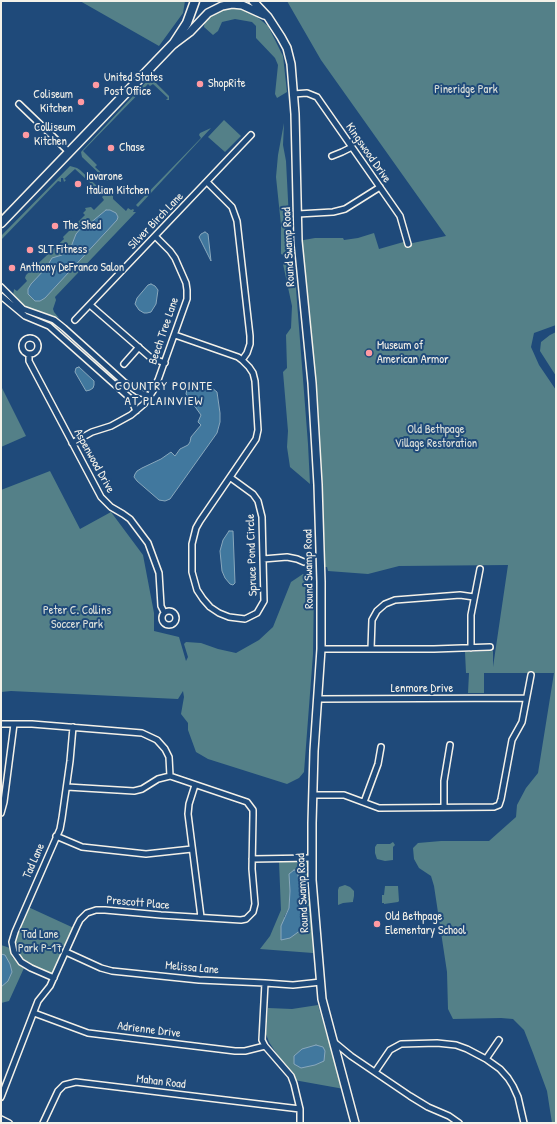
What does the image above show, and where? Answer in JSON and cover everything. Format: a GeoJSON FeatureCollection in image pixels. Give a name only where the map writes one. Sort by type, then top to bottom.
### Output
{"type":"FeatureCollection","features":[{"type":"Feature","properties":{"kind":"main road"},"geometry":{"type":"LineString","coordinates":[[1,223],[170,47],[185,27],[196,1]]}},
{"type":"Feature","properties":{"kind":"main road","name":"Round Swamp Road"},"geometry":{"type":"LineString","coordinates":[[245,1],[268,17]]}},
{"type":"Feature","properties":{"kind":"main road","name":"Round Swamp Road"},"geometry":{"type":"LineString","coordinates":[[253,1],[268,17],[287,48],[291,64],[294,94],[298,241],[312,383],[321,582],[318,700],[314,751],[312,880],[322,999],[355,1123]]}},
{"type":"Feature","properties":{"kind":"main road"},"geometry":{"type":"LineString","coordinates":[[170,47],[190,32],[208,13],[222,6],[232,4],[242,5],[268,17]]}},
{"type":"Feature","properties":{"kind":"street","name":"Kingswood Drive"},"geometry":{"type":"LineString","coordinates":[[294,94],[307,93],[317,98],[400,216],[408,244]]}},
{"type":"Feature","properties":{"kind":"street"},"geometry":{"type":"LineString","coordinates":[[19,104],[69,152]]}},
{"type":"Feature","properties":{"kind":"street","name":"Silver Birch Lane"},"geometry":{"type":"LineString","coordinates":[[75,320],[251,135]]}},
{"type":"Feature","properties":{"kind":"street"},"geometry":{"type":"LineString","coordinates":[[332,156],[352,146]]}},
{"type":"Feature","properties":{"kind":"street"},"geometry":{"type":"LineString","coordinates":[[207,182],[232,207],[237,220],[250,336],[250,344],[247,353],[242,360]]}},
{"type":"Feature","properties":{"kind":"street"},"geometry":{"type":"LineString","coordinates":[[298,214],[333,212],[346,209],[380,186]]}},
{"type":"Feature","properties":{"kind":"street","name":"Beech Tree Lane"},"geometry":{"type":"LineString","coordinates":[[72,443],[92,432],[116,424],[136,411],[150,396],[165,363],[187,299],[186,283],[175,258],[155,236]]}},
{"type":"Feature","properties":{"kind":"street"},"geometry":{"type":"LineString","coordinates":[[1,287],[19,306],[28,312],[54,320],[124,382],[138,392],[150,396]]}},
{"type":"Feature","properties":{"kind":"street"},"geometry":{"type":"LineString","coordinates":[[7,293],[1,297],[25,316],[49,326],[131,399],[136,411]]}},
{"type":"Feature","properties":{"kind":"street"},"geometry":{"type":"LineString","coordinates":[[90,305],[151,358],[165,363]]}},
{"type":"Feature","properties":{"kind":"street","name":"Spruce Pond Circle"},"geometry":{"type":"LineString","coordinates":[[175,335],[225,352],[242,360],[253,373],[258,430],[256,439],[231,478],[200,521],[192,544],[192,572],[197,590],[203,599],[210,607],[219,613],[236,619],[245,619],[252,617],[257,613],[264,601],[262,517],[258,501],[253,494],[231,478]]}},
{"type":"Feature","properties":{"kind":"street"},"geometry":{"type":"LineString","coordinates":[[124,364],[139,347]]}},
{"type":"Feature","properties":{"kind":"street","name":"Aspenwood Drive"},"geometry":{"type":"LineString","coordinates":[[29,354],[29,361],[101,496],[111,507],[130,519],[148,543],[159,573],[161,606],[164,612]]}},
{"type":"Feature","properties":{"kind":"street"},"geometry":{"type":"LineString","coordinates":[[264,559],[287,557],[304,562]]}},
{"type":"Feature","properties":{"kind":"street"},"geometry":{"type":"LineString","coordinates":[[471,648],[470,622],[480,569]]}},
{"type":"Feature","properties":{"kind":"street"},"geometry":{"type":"LineString","coordinates":[[371,649],[372,620],[377,611],[385,604],[395,600],[452,595],[474,597]]}},
{"type":"Feature","properties":{"kind":"street"},"geometry":{"type":"LineString","coordinates":[[320,649],[490,647]]}},
{"type":"Feature","properties":{"kind":"street"},"geometry":{"type":"LineString","coordinates":[[314,795],[344,796],[380,808],[444,806],[494,807],[498,805],[501,799],[512,740],[522,722],[531,675]]}},
{"type":"Feature","properties":{"kind":"street","name":"Lenmore Drive"},"geometry":{"type":"LineString","coordinates":[[318,700],[526,698]]}},
{"type":"Feature","properties":{"kind":"street"},"geometry":{"type":"LineString","coordinates":[[1,724],[32,724],[73,727],[134,732],[150,736],[157,740],[165,749],[169,758],[170,776]]}},
{"type":"Feature","properties":{"kind":"street"},"geometry":{"type":"LineString","coordinates":[[1,813],[4,802],[4,783],[14,724]]}},
{"type":"Feature","properties":{"kind":"street","name":"Tad Lane"},"geometry":{"type":"LineString","coordinates":[[54,978],[21,962],[14,952],[12,942],[62,818],[67,787],[73,727]]}},
{"type":"Feature","properties":{"kind":"street"},"geometry":{"type":"LineString","coordinates":[[444,806],[444,781],[450,745]]}},
{"type":"Feature","properties":{"kind":"street"},"geometry":{"type":"LineString","coordinates":[[364,802],[378,764],[381,747]]}},
{"type":"Feature","properties":{"kind":"street"},"geometry":{"type":"LineString","coordinates":[[67,787],[134,791],[142,789],[158,779],[170,776],[243,800],[252,807],[252,859],[312,858]]}},
{"type":"Feature","properties":{"kind":"street"},"geometry":{"type":"LineString","coordinates":[[195,785],[188,814],[201,917]]}},
{"type":"Feature","properties":{"kind":"street"},"geometry":{"type":"LineString","coordinates":[[56,836],[82,847],[146,854],[192,849]]}},
{"type":"Feature","properties":{"kind":"street","name":"Prescott Place"},"geometry":{"type":"LineString","coordinates":[[1,1097],[38,1001],[50,986],[80,920],[87,913],[96,910],[241,920],[249,917],[253,912],[255,904],[252,859]]}},
{"type":"Feature","properties":{"kind":"street","name":"Melissa Lane"},"geometry":{"type":"LineString","coordinates":[[66,952],[101,968],[112,971],[199,980],[265,984],[293,985],[321,982]]}},
{"type":"Feature","properties":{"kind":"street"},"geometry":{"type":"LineString","coordinates":[[265,984],[262,1040],[265,1046],[291,1076],[300,1110],[300,1123]]}},
{"type":"Feature","properties":{"kind":"street","name":"Adrienne Drive"},"geometry":{"type":"LineString","coordinates":[[34,1013],[88,1033],[235,1051],[245,1051],[265,1046]]}},
{"type":"Feature","properties":{"kind":"street"},"geometry":{"type":"LineString","coordinates":[[486,1059],[499,1040]]}},
{"type":"Feature","properties":{"kind":"street"},"geometry":{"type":"LineString","coordinates":[[334,1042],[428,1108],[449,1116],[459,1123]]}},
{"type":"Feature","properties":{"kind":"street"},"geometry":{"type":"LineString","coordinates":[[375,1072],[390,1050],[401,1044],[436,1042],[467,1049],[486,1059],[500,1070],[514,1086],[524,1123]]}},
{"type":"Feature","properties":{"kind":"street","name":"Mahan Road"},"geometry":{"type":"LineString","coordinates":[[42,1123],[58,1091],[64,1085],[76,1082],[300,1110]]}},
{"type":"Feature","properties":{"kind":"street"},"geometry":{"type":"LineString","coordinates":[[1,1119],[9,1123]]}},
{"type":"Feature","properties":{"kind":"green space"},"geometry":{"type":"Polygon","coordinates":[[[80,1],[185,1],[183,13],[159,46],[80,1]]]}},
{"type":"Feature","properties":{"kind":"green space"},"geometry":{"type":"Polygon","coordinates":[[[287,1],[556,1],[556,325],[534,333],[531,347],[539,365],[556,390],[556,1123],[552,1123],[547,1091],[524,1030],[513,1019],[453,1019],[448,1009],[447,972],[434,886],[431,876],[419,868],[414,859],[413,848],[418,843],[441,841],[489,841],[516,817],[517,805],[526,788],[538,773],[554,673],[484,673],[484,693],[468,693],[469,673],[466,673],[465,652],[493,651],[493,667],[508,565],[399,566],[368,574],[328,571],[327,567],[321,567],[313,368],[298,241],[315,238],[343,238],[344,240],[358,238],[374,233],[379,249],[407,241],[408,244],[446,236],[321,60],[287,1]]]}},
{"type":"Feature","properties":{"kind":"green space"},"geometry":{"type":"Polygon","coordinates":[[[232,6],[246,8],[268,26],[283,56],[287,92],[277,98],[275,94],[278,65],[275,58],[256,38],[256,26],[252,22],[235,19],[222,22],[218,31],[213,35],[204,27],[205,20],[216,12],[232,6]]]}},
{"type":"Feature","properties":{"kind":"green space"},"geometry":{"type":"Polygon","coordinates":[[[147,81],[153,81],[156,83],[169,96],[169,100],[166,100],[168,98],[153,84],[150,86],[148,84],[83,151],[97,165],[95,167],[107,178],[111,178],[107,181],[82,157],[81,152],[147,81]]]}},
{"type":"Feature","properties":{"kind":"green space"},"geometry":{"type":"Polygon","coordinates":[[[224,120],[241,136],[225,152],[208,137],[224,120]]]}},
{"type":"Feature","properties":{"kind":"green space"},"geometry":{"type":"Polygon","coordinates":[[[284,123],[283,145],[286,161],[291,258],[281,254],[281,225],[276,177],[278,155],[284,123]]]}},
{"type":"Feature","properties":{"kind":"green space"},"geometry":{"type":"Polygon","coordinates":[[[211,128],[138,207],[136,205],[201,138],[199,135],[200,133],[211,128]]]}},
{"type":"Feature","properties":{"kind":"green space"},"geometry":{"type":"Polygon","coordinates":[[[70,166],[80,170],[98,187],[99,191],[75,169],[64,179],[66,180],[64,182],[63,178],[61,178],[61,182],[58,181],[1,240],[1,236],[70,166]]]}},
{"type":"Feature","properties":{"kind":"green space"},"geometry":{"type":"Polygon","coordinates":[[[108,192],[113,194],[113,199],[126,211],[128,208],[131,210],[133,209],[133,212],[136,212],[55,297],[56,300],[53,309],[59,318],[32,311],[25,307],[13,296],[14,289],[17,291],[27,281],[25,278],[26,275],[64,239],[63,237],[85,215],[83,213],[86,210],[85,208],[91,207],[94,210],[104,200],[102,197],[108,192]]]}},
{"type":"Feature","properties":{"kind":"green space"},"geometry":{"type":"Polygon","coordinates":[[[294,263],[310,484],[290,467],[287,447],[288,431],[283,372],[287,368],[286,335],[291,328],[292,306],[283,264],[294,263]]]}},
{"type":"Feature","properties":{"kind":"green space"},"geometry":{"type":"Polygon","coordinates":[[[556,332],[556,376],[540,351],[541,342],[556,332]]]}},
{"type":"Feature","properties":{"kind":"green space"},"geometry":{"type":"Polygon","coordinates":[[[1,386],[26,436],[1,447],[1,386]]]}},
{"type":"Feature","properties":{"kind":"green space","name":"Peter C. Collins Soccer Park"},"geometry":{"type":"Polygon","coordinates":[[[50,471],[80,529],[111,512],[143,555],[154,613],[154,631],[179,637],[186,661],[188,657],[184,644],[186,642],[201,643],[236,653],[259,640],[273,627],[291,582],[303,574],[314,583],[313,654],[304,772],[299,778],[287,784],[208,759],[196,752],[188,730],[188,723],[181,714],[184,697],[183,691],[178,699],[11,691],[1,692],[1,490],[50,471]]]}},
{"type":"Feature","properties":{"kind":"green space"},"geometry":{"type":"Polygon","coordinates":[[[393,842],[395,845],[393,847],[393,860],[385,861],[377,859],[375,847],[377,844],[390,844],[393,842]]]}},
{"type":"Feature","properties":{"kind":"green space"},"geometry":{"type":"Polygon","coordinates":[[[279,862],[309,862],[313,953],[260,949],[270,936],[281,910],[279,862]],[[300,884],[290,891],[289,908],[284,917],[304,918],[300,884]]]}},
{"type":"Feature","properties":{"kind":"green space"},"geometry":{"type":"Polygon","coordinates":[[[345,885],[354,891],[353,902],[338,905],[339,887],[345,885]]]}},
{"type":"Feature","properties":{"kind":"green space"},"geometry":{"type":"Polygon","coordinates":[[[385,886],[398,886],[398,902],[382,903],[382,895],[384,895],[385,886]]]}},
{"type":"Feature","properties":{"kind":"green space","name":"Tad Lane Park P-17"},"geometry":{"type":"Polygon","coordinates":[[[26,906],[76,929],[54,978],[31,968],[14,952],[13,948],[26,906]]]}},
{"type":"Feature","properties":{"kind":"green space"},"geometry":{"type":"Polygon","coordinates":[[[1,945],[10,948],[12,957],[24,968],[9,1001],[1,1003],[1,945]]]}},
{"type":"Feature","properties":{"kind":"green space"},"geometry":{"type":"Polygon","coordinates":[[[318,1005],[327,1036],[330,1036],[344,1089],[294,1080],[269,1042],[266,1034],[268,1008],[292,1009],[318,1005]]]}},
{"type":"Feature","properties":{"kind":"water"},"geometry":{"type":"Polygon","coordinates":[[[106,210],[116,213],[118,217],[117,220],[45,298],[40,301],[35,301],[28,294],[28,289],[31,284],[46,268],[52,258],[62,255],[71,247],[76,234],[81,228],[89,224],[106,210]]]}},
{"type":"Feature","properties":{"kind":"water"},"geometry":{"type":"Polygon","coordinates":[[[205,232],[208,234],[211,261],[199,237],[205,232]]]}},
{"type":"Feature","properties":{"kind":"water"},"geometry":{"type":"Polygon","coordinates":[[[151,284],[158,290],[156,304],[151,312],[144,313],[139,310],[135,304],[137,298],[148,285],[151,284]]]}},
{"type":"Feature","properties":{"kind":"water"},"geometry":{"type":"Polygon","coordinates":[[[79,367],[94,381],[93,388],[90,390],[86,391],[75,372],[76,368],[79,367]]]}},
{"type":"Feature","properties":{"kind":"water"},"geometry":{"type":"Polygon","coordinates":[[[195,382],[212,388],[217,392],[220,422],[217,433],[170,499],[165,501],[159,500],[134,477],[137,471],[161,459],[171,452],[175,456],[180,449],[188,445],[191,437],[201,425],[198,422],[201,415],[186,394],[190,384],[195,382]]]}},
{"type":"Feature","properties":{"kind":"water"},"geometry":{"type":"Polygon","coordinates":[[[229,531],[233,531],[235,583],[233,585],[230,584],[225,578],[222,571],[220,551],[223,540],[229,531]]]}},
{"type":"Feature","properties":{"kind":"water"},"geometry":{"type":"Polygon","coordinates":[[[294,870],[297,871],[300,884],[304,918],[303,926],[301,930],[290,938],[281,940],[281,926],[289,908],[289,874],[294,870]]]}},
{"type":"Feature","properties":{"kind":"water"},"geometry":{"type":"Polygon","coordinates":[[[1,954],[5,955],[12,972],[8,981],[1,987],[1,954]]]}},
{"type":"Feature","properties":{"kind":"water"},"geometry":{"type":"Polygon","coordinates":[[[316,1045],[323,1047],[325,1051],[324,1061],[315,1065],[301,1068],[294,1064],[294,1056],[302,1049],[316,1045]]]}},
{"type":"Feature","properties":{"kind":"place","name":"ShopRite"},"geometry":{"type":"Point","coordinates":[200,84]}},
{"type":"Feature","properties":{"kind":"place","name":"United States Post Office"},"geometry":{"type":"Point","coordinates":[96,85]}},
{"type":"Feature","properties":{"kind":"place","name":"Coliseum Kitchen"},"geometry":{"type":"Point","coordinates":[81,102]}},
{"type":"Feature","properties":{"kind":"place","name":"Colliseum Kitchen"},"geometry":{"type":"Point","coordinates":[26,135]}},
{"type":"Feature","properties":{"kind":"place","name":"Chase"},"geometry":{"type":"Point","coordinates":[111,148]}},
{"type":"Feature","properties":{"kind":"place","name":"Iavarone Italian Kitchen"},"geometry":{"type":"Point","coordinates":[78,184]}},
{"type":"Feature","properties":{"kind":"place","name":"The Shed"},"geometry":{"type":"Point","coordinates":[55,226]}},
{"type":"Feature","properties":{"kind":"place","name":"SLT Fitness"},"geometry":{"type":"Point","coordinates":[30,250]}},
{"type":"Feature","properties":{"kind":"place","name":"Anthony DeFranco Salon"},"geometry":{"type":"Point","coordinates":[12,268]}},
{"type":"Feature","properties":{"kind":"place","name":"Museum of American Armor"},"geometry":{"type":"Point","coordinates":[369,353]}},
{"type":"Feature","properties":{"kind":"place","name":"Old Bethpage Elementary School"},"geometry":{"type":"Point","coordinates":[377,924]}},
{"type":"Feature","properties":{"kind":"district","name":"COUNTRY POINTE AT PLAINVIEW"},"geometry":{"type":"Point","coordinates":[164,394]}},
{"type":"Feature","properties":{"kind":"park label","name":"Pineridge Park"},"geometry":{"type":"Point","coordinates":[466,90]}},
{"type":"Feature","properties":{"kind":"park label","name":"Old Bethpage Village Restoration"},"geometry":{"type":"Point","coordinates":[436,437]}}]}
